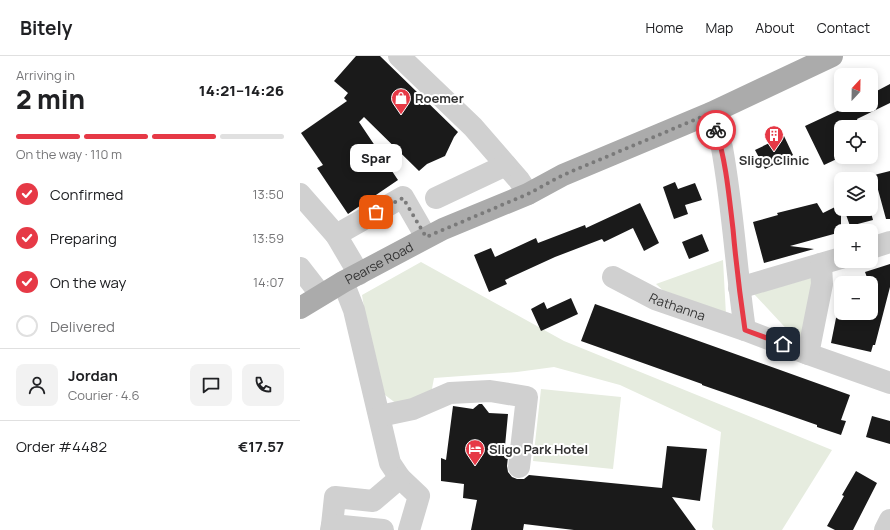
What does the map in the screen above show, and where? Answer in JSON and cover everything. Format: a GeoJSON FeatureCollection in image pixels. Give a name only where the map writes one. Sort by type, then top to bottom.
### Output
{"type":"FeatureCollection","features":[{"type":"Feature","properties":{"kind":"main road","name":"Pearse Road"},"geometry":{"type":"LineString","coordinates":[[300,308],[426,237],[528,194],[563,175],[711,113],[832,56]]}},
{"type":"Feature","properties":{"kind":"street"},"geometry":{"type":"LineString","coordinates":[[399,56],[473,127],[519,180],[528,194]]}},
{"type":"Feature","properties":{"kind":"street"},"geometry":{"type":"LineString","coordinates":[[711,113],[722,146],[745,330]]}},
{"type":"Feature","properties":{"kind":"street"},"geometry":{"type":"LineString","coordinates":[[436,198],[506,165]]}},
{"type":"Feature","properties":{"kind":"street"},"geometry":{"type":"LineString","coordinates":[[300,194],[336,235],[351,278],[354,310],[390,463],[400,478],[419,496],[409,530]]}},
{"type":"Feature","properties":{"kind":"street"},"geometry":{"type":"LineString","coordinates":[[336,235],[403,198],[426,237]]}},
{"type":"Feature","properties":{"kind":"street"},"geometry":{"type":"LineString","coordinates":[[878,246],[890,242]]}},
{"type":"Feature","properties":{"kind":"street"},"geometry":{"type":"LineString","coordinates":[[739,288],[831,261]]}},
{"type":"Feature","properties":{"kind":"street"},"geometry":{"type":"LineString","coordinates":[[808,354],[822,284],[831,261]]}},
{"type":"Feature","properties":{"kind":"street"},"geometry":{"type":"LineString","coordinates":[[300,268],[321,295]]}},
{"type":"Feature","properties":{"kind":"street","name":"Rathanna"},"geometry":{"type":"LineString","coordinates":[[612,277],[655,299],[745,330],[883,381]]}},
{"type":"Feature","properties":{"kind":"street"},"geometry":{"type":"LineString","coordinates":[[380,416],[413,409],[450,393],[490,391],[527,396],[519,467]]}},
{"type":"Feature","properties":{"kind":"street"},"geometry":{"type":"LineString","coordinates":[[383,530],[332,527],[335,497],[373,500],[400,478]]}},
{"type":"Feature","properties":{"kind":"street"},"geometry":{"type":"LineString","coordinates":[[885,530],[890,520]]}},
{"type":"Feature","properties":{"kind":"shaded area"},"geometry":{"type":"Polygon","coordinates":[[[723,260],[726,315],[668,295],[656,284],[723,260]]]}},
{"type":"Feature","properties":{"kind":"shaded area"},"geometry":{"type":"Polygon","coordinates":[[[421,262],[564,341],[832,450],[782,530],[714,530],[712,527],[721,432],[620,385],[554,367],[517,372],[434,378],[431,394],[397,404],[377,389],[362,295],[421,262]]]}},
{"type":"Feature","properties":{"kind":"shaded area"},"geometry":{"type":"Polygon","coordinates":[[[814,277],[802,336],[799,339],[794,337],[754,294],[814,277]]]}},
{"type":"Feature","properties":{"kind":"shaded area"},"geometry":{"type":"Polygon","coordinates":[[[541,389],[621,397],[613,469],[533,461],[541,389]]]}},
{"type":"Feature","properties":{"kind":"building"},"geometry":{"type":"Polygon","coordinates":[[[356,56],[380,56],[458,132],[445,156],[427,164],[419,171],[364,117],[359,122],[398,180],[348,214],[317,168],[323,165],[301,133],[347,101],[344,98],[348,93],[334,81],[356,56]]]}},
{"type":"Feature","properties":{"kind":"building"},"geometry":{"type":"Polygon","coordinates":[[[890,84],[890,103],[878,109],[878,90],[890,84]]]}},
{"type":"Feature","properties":{"kind":"building"},"geometry":{"type":"Polygon","coordinates":[[[835,112],[871,112],[857,120],[834,120],[834,160],[824,165],[805,126],[835,112]]]}},
{"type":"Feature","properties":{"kind":"building","name":"Sligo Clinic"},"geometry":{"type":"Polygon","coordinates":[[[784,136],[793,155],[765,169],[755,150],[784,136]]]}},
{"type":"Feature","properties":{"kind":"building"},"geometry":{"type":"Polygon","coordinates":[[[890,171],[890,219],[886,219],[878,190],[878,174],[890,171]]]}},
{"type":"Feature","properties":{"kind":"building"},"geometry":{"type":"Polygon","coordinates":[[[675,182],[678,189],[695,183],[702,200],[685,205],[688,214],[674,219],[663,187],[675,182]]]}},
{"type":"Feature","properties":{"kind":"building"},"geometry":{"type":"Polygon","coordinates":[[[640,203],[659,243],[644,251],[633,228],[604,242],[602,239],[555,257],[505,280],[507,284],[489,292],[474,255],[491,248],[495,257],[536,238],[538,243],[585,225],[586,228],[640,203]]]}},
{"type":"Feature","properties":{"kind":"building"},"geometry":{"type":"Polygon","coordinates":[[[817,203],[823,213],[834,208],[834,216],[841,216],[841,224],[834,224],[834,234],[790,246],[814,249],[764,263],[753,222],[778,215],[777,213],[817,203]]]}},
{"type":"Feature","properties":{"kind":"building"},"geometry":{"type":"Polygon","coordinates":[[[846,216],[872,216],[873,220],[858,224],[849,224],[846,216]]]}},
{"type":"Feature","properties":{"kind":"building"},"geometry":{"type":"Polygon","coordinates":[[[702,234],[709,251],[689,259],[682,242],[702,234]]]}},
{"type":"Feature","properties":{"kind":"building"},"geometry":{"type":"Polygon","coordinates":[[[890,264],[890,287],[875,345],[873,345],[871,352],[831,343],[836,320],[878,320],[878,276],[866,276],[865,272],[890,264]]]}},
{"type":"Feature","properties":{"kind":"building"},"geometry":{"type":"Polygon","coordinates":[[[571,298],[578,314],[541,331],[531,309],[544,302],[547,309],[571,298]]]}},
{"type":"Feature","properties":{"kind":"building"},"geometry":{"type":"Polygon","coordinates":[[[595,304],[850,395],[841,420],[846,421],[841,435],[817,427],[817,425],[581,341],[595,304]]]}},
{"type":"Feature","properties":{"kind":"building","name":"Sligo Park Hotel"},"geometry":{"type":"Polygon","coordinates":[[[479,404],[482,404],[489,413],[508,414],[505,446],[509,447],[507,466],[508,472],[512,477],[517,479],[524,479],[529,475],[662,488],[667,446],[707,449],[700,501],[672,497],[696,530],[574,530],[524,524],[523,530],[471,530],[477,500],[463,498],[464,484],[441,481],[441,458],[446,460],[453,406],[473,409],[479,404]]]}},
{"type":"Feature","properties":{"kind":"building"},"geometry":{"type":"Polygon","coordinates":[[[872,416],[890,421],[890,444],[866,437],[872,416]]]}},
{"type":"Feature","properties":{"kind":"building"},"geometry":{"type":"Polygon","coordinates":[[[856,471],[877,483],[853,530],[835,530],[827,526],[856,471]]]}},
{"type":"Feature","properties":{"kind":"way so far"},"geometry":{"type":"LineString","coordinates":[[376,212],[403,198],[426,237],[528,194],[563,175],[711,113],[716,130]]}},
{"type":"Feature","properties":{"kind":"place","name":"Roemer"},"geometry":{"type":"Point","coordinates":[401,115]}},
{"type":"Feature","properties":{"kind":"place","name":"Sligo Clinic"},"geometry":{"type":"Point","coordinates":[774,152]}},
{"type":"Feature","properties":{"kind":"place","name":"Spar"},"geometry":{"type":"Point","coordinates":[376,212]}},
{"type":"Feature","properties":{"kind":"place","name":"Sligo Park Hotel"},"geometry":{"type":"Point","coordinates":[475,466]}},
{"type":"Feature","properties":{"kind":"route"},"geometry":{"type":"LineString","coordinates":[[716,130],[722,146],[745,330],[783,344]]}}]}
